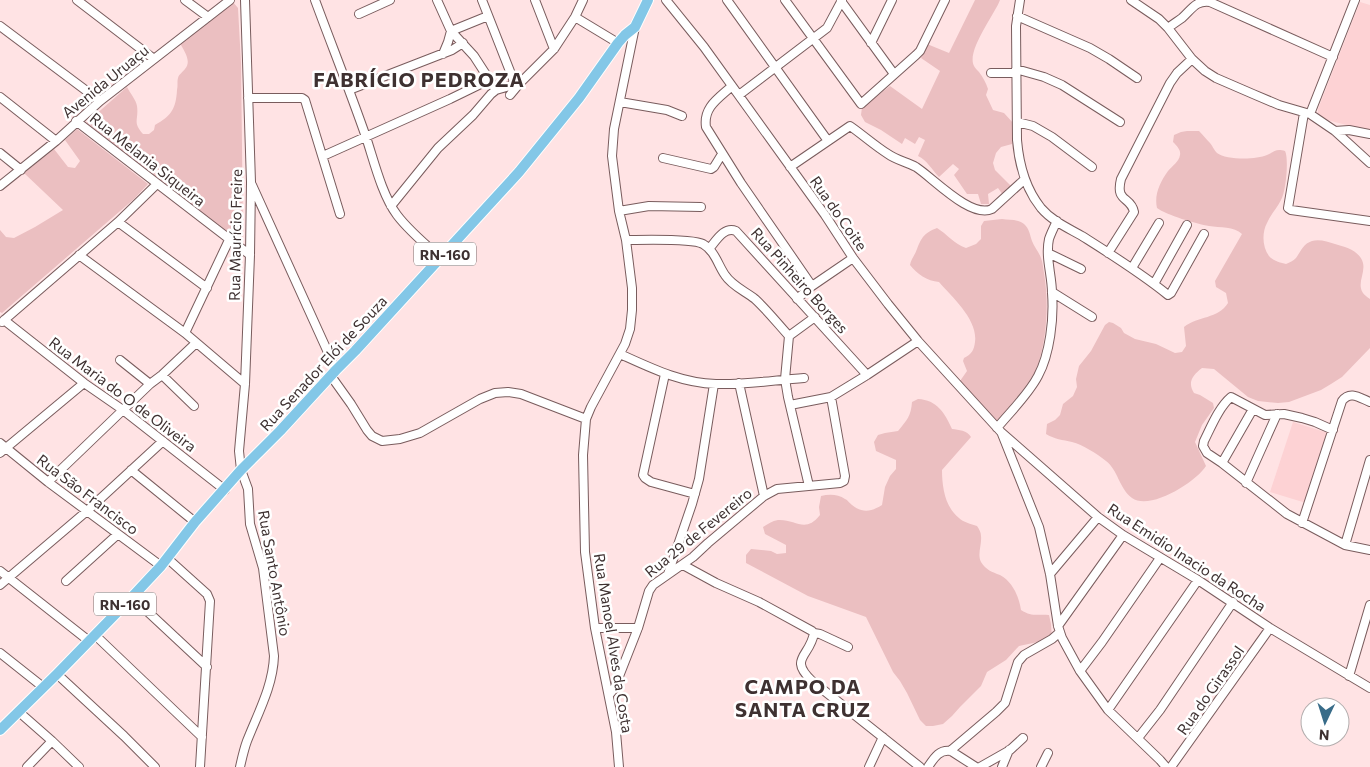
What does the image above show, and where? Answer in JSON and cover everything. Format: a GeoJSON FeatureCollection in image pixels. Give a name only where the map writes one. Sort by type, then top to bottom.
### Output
{"type":"FeatureCollection","features":[{"type":"Feature","properties":{"kind":"main road","name":"Rua Senador Elói de Souza"},"geometry":{"type":"LineString","coordinates":[[0,730],[132,597],[241,470],[355,352],[519,172],[579,98],[618,43],[635,27],[648,0]]}},
{"type":"Feature","properties":{"kind":"street"},"geometry":{"type":"LineString","coordinates":[[77,0],[154,59]]}},
{"type":"Feature","properties":{"kind":"street"},"geometry":{"type":"LineString","coordinates":[[185,0],[208,17]]}},
{"type":"Feature","properties":{"kind":"street","name":"Avenida Uruaçu"},"geometry":{"type":"LineString","coordinates":[[0,186],[100,101],[230,0]]}},
{"type":"Feature","properties":{"kind":"street"},"geometry":{"type":"LineString","coordinates":[[315,0],[391,206],[408,228],[441,258]]}},
{"type":"Feature","properties":{"kind":"street"},"geometry":{"type":"LineString","coordinates":[[359,14],[390,0]]}},
{"type":"Feature","properties":{"kind":"street"},"geometry":{"type":"LineString","coordinates":[[437,0],[451,31],[474,56],[496,90]]}},
{"type":"Feature","properties":{"kind":"street"},"geometry":{"type":"LineString","coordinates":[[482,0],[517,84]]}},
{"type":"Feature","properties":{"kind":"street"},"geometry":{"type":"LineString","coordinates":[[535,0],[554,48]]}},
{"type":"Feature","properties":{"kind":"street"},"geometry":{"type":"LineString","coordinates":[[510,95],[517,84],[554,48],[575,17],[583,0]]}},
{"type":"Feature","properties":{"kind":"street","name":"Rua do Coite"},"geometry":{"type":"LineString","coordinates":[[666,0],[704,47],[853,258],[918,341],[999,430]]}},
{"type":"Feature","properties":{"kind":"street"},"geometry":{"type":"LineString","coordinates":[[727,0],[828,141]]}},
{"type":"Feature","properties":{"kind":"street"},"geometry":{"type":"LineString","coordinates":[[871,42],[892,0]]}},
{"type":"Feature","properties":{"kind":"street"},"geometry":{"type":"LineString","coordinates":[[788,1],[812,39],[860,104],[920,51],[945,0]]}},
{"type":"Feature","properties":{"kind":"street"},"geometry":{"type":"LineString","coordinates":[[1020,0],[1017,16],[1016,71],[1018,156],[1024,179],[1040,207],[1057,221],[1132,268],[1168,296],[1204,234]]}},
{"type":"Feature","properties":{"kind":"street"},"geometry":{"type":"LineString","coordinates":[[1131,0],[1159,18],[1192,59],[1216,78],[1278,105],[1307,114],[1335,131],[1370,163]]}},
{"type":"Feature","properties":{"kind":"street"},"geometry":{"type":"LineString","coordinates":[[1354,0],[1333,57],[1307,114],[1288,209],[1370,221]]}},
{"type":"Feature","properties":{"kind":"street"},"geometry":{"type":"LineString","coordinates":[[739,96],[830,26],[842,1],[894,74]]}},
{"type":"Feature","properties":{"kind":"street","name":"Rua Maurício Freire"},"geometry":{"type":"LineString","coordinates":[[241,470],[239,451],[245,384],[251,182],[244,2]]}},
{"type":"Feature","properties":{"kind":"street"},"geometry":{"type":"LineString","coordinates":[[1168,28],[1195,4],[1210,2],[1333,57]]}},
{"type":"Feature","properties":{"kind":"street"},"geometry":{"type":"LineString","coordinates":[[451,31],[488,16]]}},
{"type":"Feature","properties":{"kind":"street"},"geometry":{"type":"LineString","coordinates":[[1017,16],[1090,48],[1137,78]]}},
{"type":"Feature","properties":{"kind":"street"},"geometry":{"type":"LineString","coordinates":[[575,17],[618,43]]}},
{"type":"Feature","properties":{"kind":"street"},"geometry":{"type":"LineString","coordinates":[[0,26],[100,101]]}},
{"type":"Feature","properties":{"kind":"street","name":"Rua Manoel Alves da Costa"},"geometry":{"type":"LineString","coordinates":[[619,767],[616,732],[595,628],[585,552],[583,455],[586,419],[591,406],[625,344],[630,329],[632,288],[612,156],[614,129],[635,27]]}},
{"type":"Feature","properties":{"kind":"street"},"geometry":{"type":"LineString","coordinates":[[442,54],[451,31]]}},
{"type":"Feature","properties":{"kind":"street"},"geometry":{"type":"LineString","coordinates":[[349,90],[457,48],[463,43]]}},
{"type":"Feature","properties":{"kind":"street"},"geometry":{"type":"LineString","coordinates":[[1108,253],[1134,212],[1133,208],[1120,194],[1121,179],[1170,82],[1192,59]]}},
{"type":"Feature","properties":{"kind":"street"},"geometry":{"type":"LineString","coordinates":[[991,73],[1016,71],[1044,77],[1062,85],[1120,122]]}},
{"type":"Feature","properties":{"kind":"street"},"geometry":{"type":"LineString","coordinates":[[323,156],[489,80]]}},
{"type":"Feature","properties":{"kind":"street"},"geometry":{"type":"LineString","coordinates":[[391,206],[438,148],[473,115],[491,94],[496,90],[517,84]]}},
{"type":"Feature","properties":{"kind":"street"},"geometry":{"type":"LineString","coordinates":[[732,86],[706,112],[706,127],[722,154],[812,286]]}},
{"type":"Feature","properties":{"kind":"street"},"geometry":{"type":"LineString","coordinates":[[0,97],[56,140]]}},
{"type":"Feature","properties":{"kind":"street"},"geometry":{"type":"LineString","coordinates":[[248,98],[303,98],[340,214]]}},
{"type":"Feature","properties":{"kind":"street"},"geometry":{"type":"LineString","coordinates":[[620,102],[667,110],[682,116]]}},
{"type":"Feature","properties":{"kind":"street","name":"Rua Melania Siqueira"},"geometry":{"type":"LineString","coordinates":[[76,121],[250,256]]}},
{"type":"Feature","properties":{"kind":"street"},"geometry":{"type":"LineString","coordinates":[[1017,122],[1033,126],[1052,137],[1092,167]]}},
{"type":"Feature","properties":{"kind":"street"},"geometry":{"type":"LineString","coordinates":[[790,167],[850,126],[889,155],[915,167],[956,198],[980,211],[992,209],[1024,179]]}},
{"type":"Feature","properties":{"kind":"street"},"geometry":{"type":"LineString","coordinates":[[1335,131],[1349,130],[1370,134]]}},
{"type":"Feature","properties":{"kind":"street"},"geometry":{"type":"LineString","coordinates":[[0,153],[21,170]]}},
{"type":"Feature","properties":{"kind":"street"},"geometry":{"type":"LineString","coordinates":[[663,158],[711,169],[722,154]]}},
{"type":"Feature","properties":{"kind":"street"},"geometry":{"type":"LineString","coordinates":[[251,182],[333,373],[372,436],[382,441],[420,434],[480,399],[495,393],[521,394],[586,419]]}},
{"type":"Feature","properties":{"kind":"street"},"geometry":{"type":"LineString","coordinates":[[2,322],[118,222],[157,184]]}},
{"type":"Feature","properties":{"kind":"street"},"geometry":{"type":"LineString","coordinates":[[619,211],[649,206],[701,207]]}},
{"type":"Feature","properties":{"kind":"street"},"geometry":{"type":"LineString","coordinates":[[1057,221],[1049,238],[1048,253],[1052,292],[1050,330],[1043,365],[1038,377],[999,430],[1038,527],[1050,574],[1059,629],[1070,655],[1108,710],[1166,767]]}},
{"type":"Feature","properties":{"kind":"street"},"geometry":{"type":"LineString","coordinates":[[118,222],[206,288]]}},
{"type":"Feature","properties":{"kind":"street"},"geometry":{"type":"LineString","coordinates":[[1132,268],[1159,223]]}},
{"type":"Feature","properties":{"kind":"street"},"geometry":{"type":"LineString","coordinates":[[1154,284],[1187,224]]}},
{"type":"Feature","properties":{"kind":"street","name":"Rua Pinheiro Borges"},"geometry":{"type":"LineString","coordinates":[[709,249],[726,230],[736,231],[867,375]]}},
{"type":"Feature","properties":{"kind":"street"},"geometry":{"type":"LineString","coordinates":[[185,333],[229,240]]}},
{"type":"Feature","properties":{"kind":"street"},"geometry":{"type":"LineString","coordinates":[[626,240],[690,241],[703,244],[709,249],[728,279],[755,299],[789,336],[785,380],[808,486]]}},
{"type":"Feature","properties":{"kind":"street"},"geometry":{"type":"LineString","coordinates":[[1048,253],[1081,269]]}},
{"type":"Feature","properties":{"kind":"street"},"geometry":{"type":"LineString","coordinates":[[79,255],[185,333],[245,384]]}},
{"type":"Feature","properties":{"kind":"street"},"geometry":{"type":"LineString","coordinates":[[797,298],[853,258]]}},
{"type":"Feature","properties":{"kind":"street"},"geometry":{"type":"LineString","coordinates":[[1052,292],[1092,317]]}},
{"type":"Feature","properties":{"kind":"street"},"geometry":{"type":"LineString","coordinates":[[789,336],[814,318]]}},
{"type":"Feature","properties":{"kind":"street","name":"Rua Maria do O de Oliveira"},"geometry":{"type":"LineString","coordinates":[[2,322],[123,410],[225,490]]}},
{"type":"Feature","properties":{"kind":"street"},"geometry":{"type":"LineString","coordinates":[[790,405],[831,397],[918,341]]}},
{"type":"Feature","properties":{"kind":"street"},"geometry":{"type":"LineString","coordinates":[[48,482],[196,342]]}},
{"type":"Feature","properties":{"kind":"street"},"geometry":{"type":"LineString","coordinates":[[620,354],[665,374],[714,384],[804,378]]}},
{"type":"Feature","properties":{"kind":"street"},"geometry":{"type":"LineString","coordinates":[[120,360],[150,384]]}},
{"type":"Feature","properties":{"kind":"street"},"geometry":{"type":"LineString","coordinates":[[665,374],[643,476],[657,484],[695,494]]}},
{"type":"Feature","properties":{"kind":"street"},"geometry":{"type":"LineString","coordinates":[[162,375],[194,406]]}},
{"type":"Feature","properties":{"kind":"street"},"geometry":{"type":"LineString","coordinates":[[2,448],[84,383]]}},
{"type":"Feature","properties":{"kind":"street"},"geometry":{"type":"LineString","coordinates":[[738,383],[764,496]]}},
{"type":"Feature","properties":{"kind":"street"},"geometry":{"type":"LineString","coordinates":[[668,574],[699,479],[714,384]]}},
{"type":"Feature","properties":{"kind":"street"},"geometry":{"type":"LineString","coordinates":[[1302,523],[1340,406],[1345,397],[1353,395],[1370,402]]}},
{"type":"Feature","properties":{"kind":"street","name":"Rua 29 de Fevereiro"},"geometry":{"type":"LineString","coordinates":[[609,695],[614,689],[638,628],[649,591],[653,585],[683,565],[764,496],[777,489],[840,483],[844,481],[845,476],[831,397]]}},
{"type":"Feature","properties":{"kind":"street"},"geometry":{"type":"LineString","coordinates":[[1333,430],[1315,422],[1284,414],[1265,415],[1231,397],[1218,413],[1203,446],[1207,454],[1222,463],[1287,514],[1345,545],[1370,550]]}},
{"type":"Feature","properties":{"kind":"street"},"geometry":{"type":"LineString","coordinates":[[1222,463],[1253,408]]}},
{"type":"Feature","properties":{"kind":"street"},"geometry":{"type":"LineString","coordinates":[[1246,483],[1277,414]]}},
{"type":"Feature","properties":{"kind":"street","name":"Rua Emidio Inacio da Rocha"},"geometry":{"type":"LineString","coordinates":[[999,430],[1098,517],[1123,535],[1233,602],[1270,628],[1370,688]]}},
{"type":"Feature","properties":{"kind":"street"},"geometry":{"type":"LineString","coordinates":[[0,585],[88,511],[164,441]]}},
{"type":"Feature","properties":{"kind":"street","name":"Rua São Francisco"},"geometry":{"type":"LineString","coordinates":[[2,448],[118,534],[164,562],[209,597],[207,667],[200,767]]}},
{"type":"Feature","properties":{"kind":"street"},"geometry":{"type":"LineString","coordinates":[[1345,545],[1370,460]]}},
{"type":"Feature","properties":{"kind":"street"},"geometry":{"type":"LineString","coordinates":[[131,470],[195,522]]}},
{"type":"Feature","properties":{"kind":"street","name":"Rua Santo Antônio"},"geometry":{"type":"LineString","coordinates":[[240,767],[246,743],[274,669],[263,568],[250,524],[248,489],[241,470]]}},
{"type":"Feature","properties":{"kind":"street"},"geometry":{"type":"LineString","coordinates":[[1050,574],[1098,517]]}},
{"type":"Feature","properties":{"kind":"street"},"geometry":{"type":"LineString","coordinates":[[66,581],[118,534]]}},
{"type":"Feature","properties":{"kind":"street"},"geometry":{"type":"LineString","coordinates":[[928,767],[939,753],[950,751],[1004,703],[1018,662],[1024,655],[1052,639],[1123,535]]}},
{"type":"Feature","properties":{"kind":"street"},"geometry":{"type":"LineString","coordinates":[[1080,671],[1160,558]]}},
{"type":"Feature","properties":{"kind":"street"},"geometry":{"type":"LineString","coordinates":[[683,565],[716,583],[759,602],[814,633],[820,634],[848,648]]}},
{"type":"Feature","properties":{"kind":"street"},"geometry":{"type":"LineString","coordinates":[[0,571],[92,638],[202,737]]}},
{"type":"Feature","properties":{"kind":"street"},"geometry":{"type":"LineString","coordinates":[[1108,710],[1198,580]]}},
{"type":"Feature","properties":{"kind":"street"},"geometry":{"type":"LineString","coordinates":[[132,597],[207,667]]}},
{"type":"Feature","properties":{"kind":"street"},"geometry":{"type":"LineString","coordinates":[[1138,738],[1165,703],[1233,602]]}},
{"type":"Feature","properties":{"kind":"street"},"geometry":{"type":"LineString","coordinates":[[1349,676],[1370,605]]}},
{"type":"Feature","properties":{"kind":"street"},"geometry":{"type":"LineString","coordinates":[[595,628],[638,628]]}},
{"type":"Feature","properties":{"kind":"street","name":"Rua do Girassol"},"geometry":{"type":"LineString","coordinates":[[1172,767],[1270,628]]}},
{"type":"Feature","properties":{"kind":"street"},"geometry":{"type":"LineString","coordinates":[[814,633],[801,661],[801,670],[812,681],[920,767]]}},
{"type":"Feature","properties":{"kind":"street"},"geometry":{"type":"LineString","coordinates":[[2,658],[43,687]]}},
{"type":"Feature","properties":{"kind":"street"},"geometry":{"type":"LineString","coordinates":[[57,674],[155,767]]}},
{"type":"Feature","properties":{"kind":"street"},"geometry":{"type":"LineString","coordinates":[[19,712],[79,767]]}},
{"type":"Feature","properties":{"kind":"street"},"geometry":{"type":"LineString","coordinates":[[869,767],[883,737]]}},
{"type":"Feature","properties":{"kind":"street"},"geometry":{"type":"LineString","coordinates":[[980,767],[1010,750],[1023,738]]}},
{"type":"Feature","properties":{"kind":"street"},"geometry":{"type":"LineString","coordinates":[[27,767],[52,741]]}},
{"type":"Feature","properties":{"kind":"street"},"geometry":{"type":"LineString","coordinates":[[1002,767],[1010,750]]}},
{"type":"Feature","properties":{"kind":"street"},"geometry":{"type":"LineString","coordinates":[[950,751],[976,767]]}},
{"type":"Feature","properties":{"kind":"street"},"geometry":{"type":"LineString","coordinates":[[1041,767],[1048,754]]}},
{"type":"Feature","properties":{"kind":"shaded area"},"geometry":{"type":"Polygon","coordinates":[[[975,0],[1000,0],[977,42],[973,59],[974,66],[982,76],[988,89],[986,95],[993,110],[1004,113],[1014,124],[1012,144],[1001,147],[996,153],[993,163],[995,170],[1011,186],[1003,195],[998,188],[988,194],[989,204],[981,204],[978,194],[967,194],[954,175],[959,169],[953,164],[939,177],[918,156],[925,140],[919,137],[915,144],[905,138],[902,144],[865,122],[861,115],[862,107],[890,86],[922,109],[940,71],[921,58],[927,44],[949,53],[975,0]]]}},
{"type":"Feature","properties":{"kind":"shaded area"},"geometry":{"type":"Polygon","coordinates":[[[232,1],[238,8],[241,63],[242,245],[86,123],[127,87],[136,104],[138,127],[143,134],[149,134],[154,130],[155,125],[172,111],[179,75],[188,63],[187,56],[180,43],[232,1]]]}},
{"type":"Feature","properties":{"kind":"shaded area"},"geometry":{"type":"Polygon","coordinates":[[[1360,2],[1370,5],[1370,131],[1327,120],[1318,114],[1318,109],[1360,2]]]}},
{"type":"Feature","properties":{"kind":"shaded area"},"geometry":{"type":"Polygon","coordinates":[[[77,129],[148,184],[134,199],[2,313],[0,312],[0,230],[6,237],[14,238],[63,210],[24,173],[54,149],[68,167],[75,168],[80,161],[65,140],[77,129]]]}},
{"type":"Feature","properties":{"kind":"shaded area"},"geometry":{"type":"Polygon","coordinates":[[[1187,131],[1199,131],[1217,153],[1227,157],[1256,158],[1277,150],[1285,151],[1287,167],[1283,196],[1264,231],[1264,244],[1267,252],[1273,259],[1286,264],[1296,258],[1306,244],[1318,240],[1344,247],[1359,255],[1363,263],[1362,291],[1370,299],[1370,348],[1342,377],[1321,390],[1289,402],[1258,401],[1248,397],[1214,369],[1202,368],[1192,379],[1191,385],[1194,393],[1213,403],[1214,408],[1202,425],[1195,442],[1206,466],[1193,480],[1172,493],[1150,501],[1140,501],[1128,494],[1106,461],[1081,445],[1046,434],[1047,424],[1060,415],[1063,404],[1073,396],[1077,387],[1076,379],[1079,366],[1091,351],[1105,325],[1109,322],[1121,328],[1124,333],[1135,339],[1156,344],[1175,353],[1182,352],[1186,346],[1184,327],[1219,312],[1228,303],[1226,293],[1216,287],[1215,281],[1242,234],[1231,228],[1209,226],[1190,221],[1157,208],[1156,198],[1160,184],[1180,155],[1173,142],[1174,135],[1187,131]]]}},
{"type":"Feature","properties":{"kind":"shaded area"},"geometry":{"type":"Polygon","coordinates":[[[1002,219],[1019,221],[1028,230],[1042,262],[1046,284],[1047,307],[1041,354],[1035,372],[997,421],[960,381],[967,371],[963,361],[964,358],[972,352],[975,342],[973,326],[969,318],[939,282],[923,276],[910,265],[922,238],[937,228],[966,248],[976,244],[981,239],[981,226],[984,221],[1002,219]]]}},
{"type":"Feature","properties":{"kind":"shaded area"},"geometry":{"type":"Polygon","coordinates":[[[918,399],[930,402],[940,408],[952,429],[965,432],[971,437],[942,470],[947,502],[954,513],[961,519],[977,526],[981,535],[979,556],[981,562],[987,569],[1005,578],[1012,586],[1019,600],[1021,610],[1031,614],[1049,615],[1052,639],[1019,646],[1006,660],[987,672],[981,686],[952,716],[943,724],[933,726],[926,726],[920,720],[907,693],[893,672],[866,617],[808,596],[746,563],[746,555],[751,549],[771,551],[777,554],[786,553],[786,545],[765,534],[763,527],[778,520],[805,525],[810,524],[820,515],[821,496],[839,496],[856,508],[863,510],[874,509],[882,505],[885,487],[896,469],[896,460],[876,451],[874,442],[878,435],[898,431],[908,418],[912,402],[918,399]]]}},
{"type":"Feature","properties":{"kind":"shaded area"},"geometry":{"type":"Polygon","coordinates":[[[1293,422],[1328,433],[1306,503],[1270,492],[1293,422]]]}},
{"type":"Feature","properties":{"kind":"district","name":"FABRÍCIO PEDROZA"},"geometry":{"type":"Point","coordinates":[419,79]}},
{"type":"Feature","properties":{"kind":"district","name":"CAMPO DA SANTA CRUZ"},"geometry":{"type":"Point","coordinates":[803,698]}}]}
